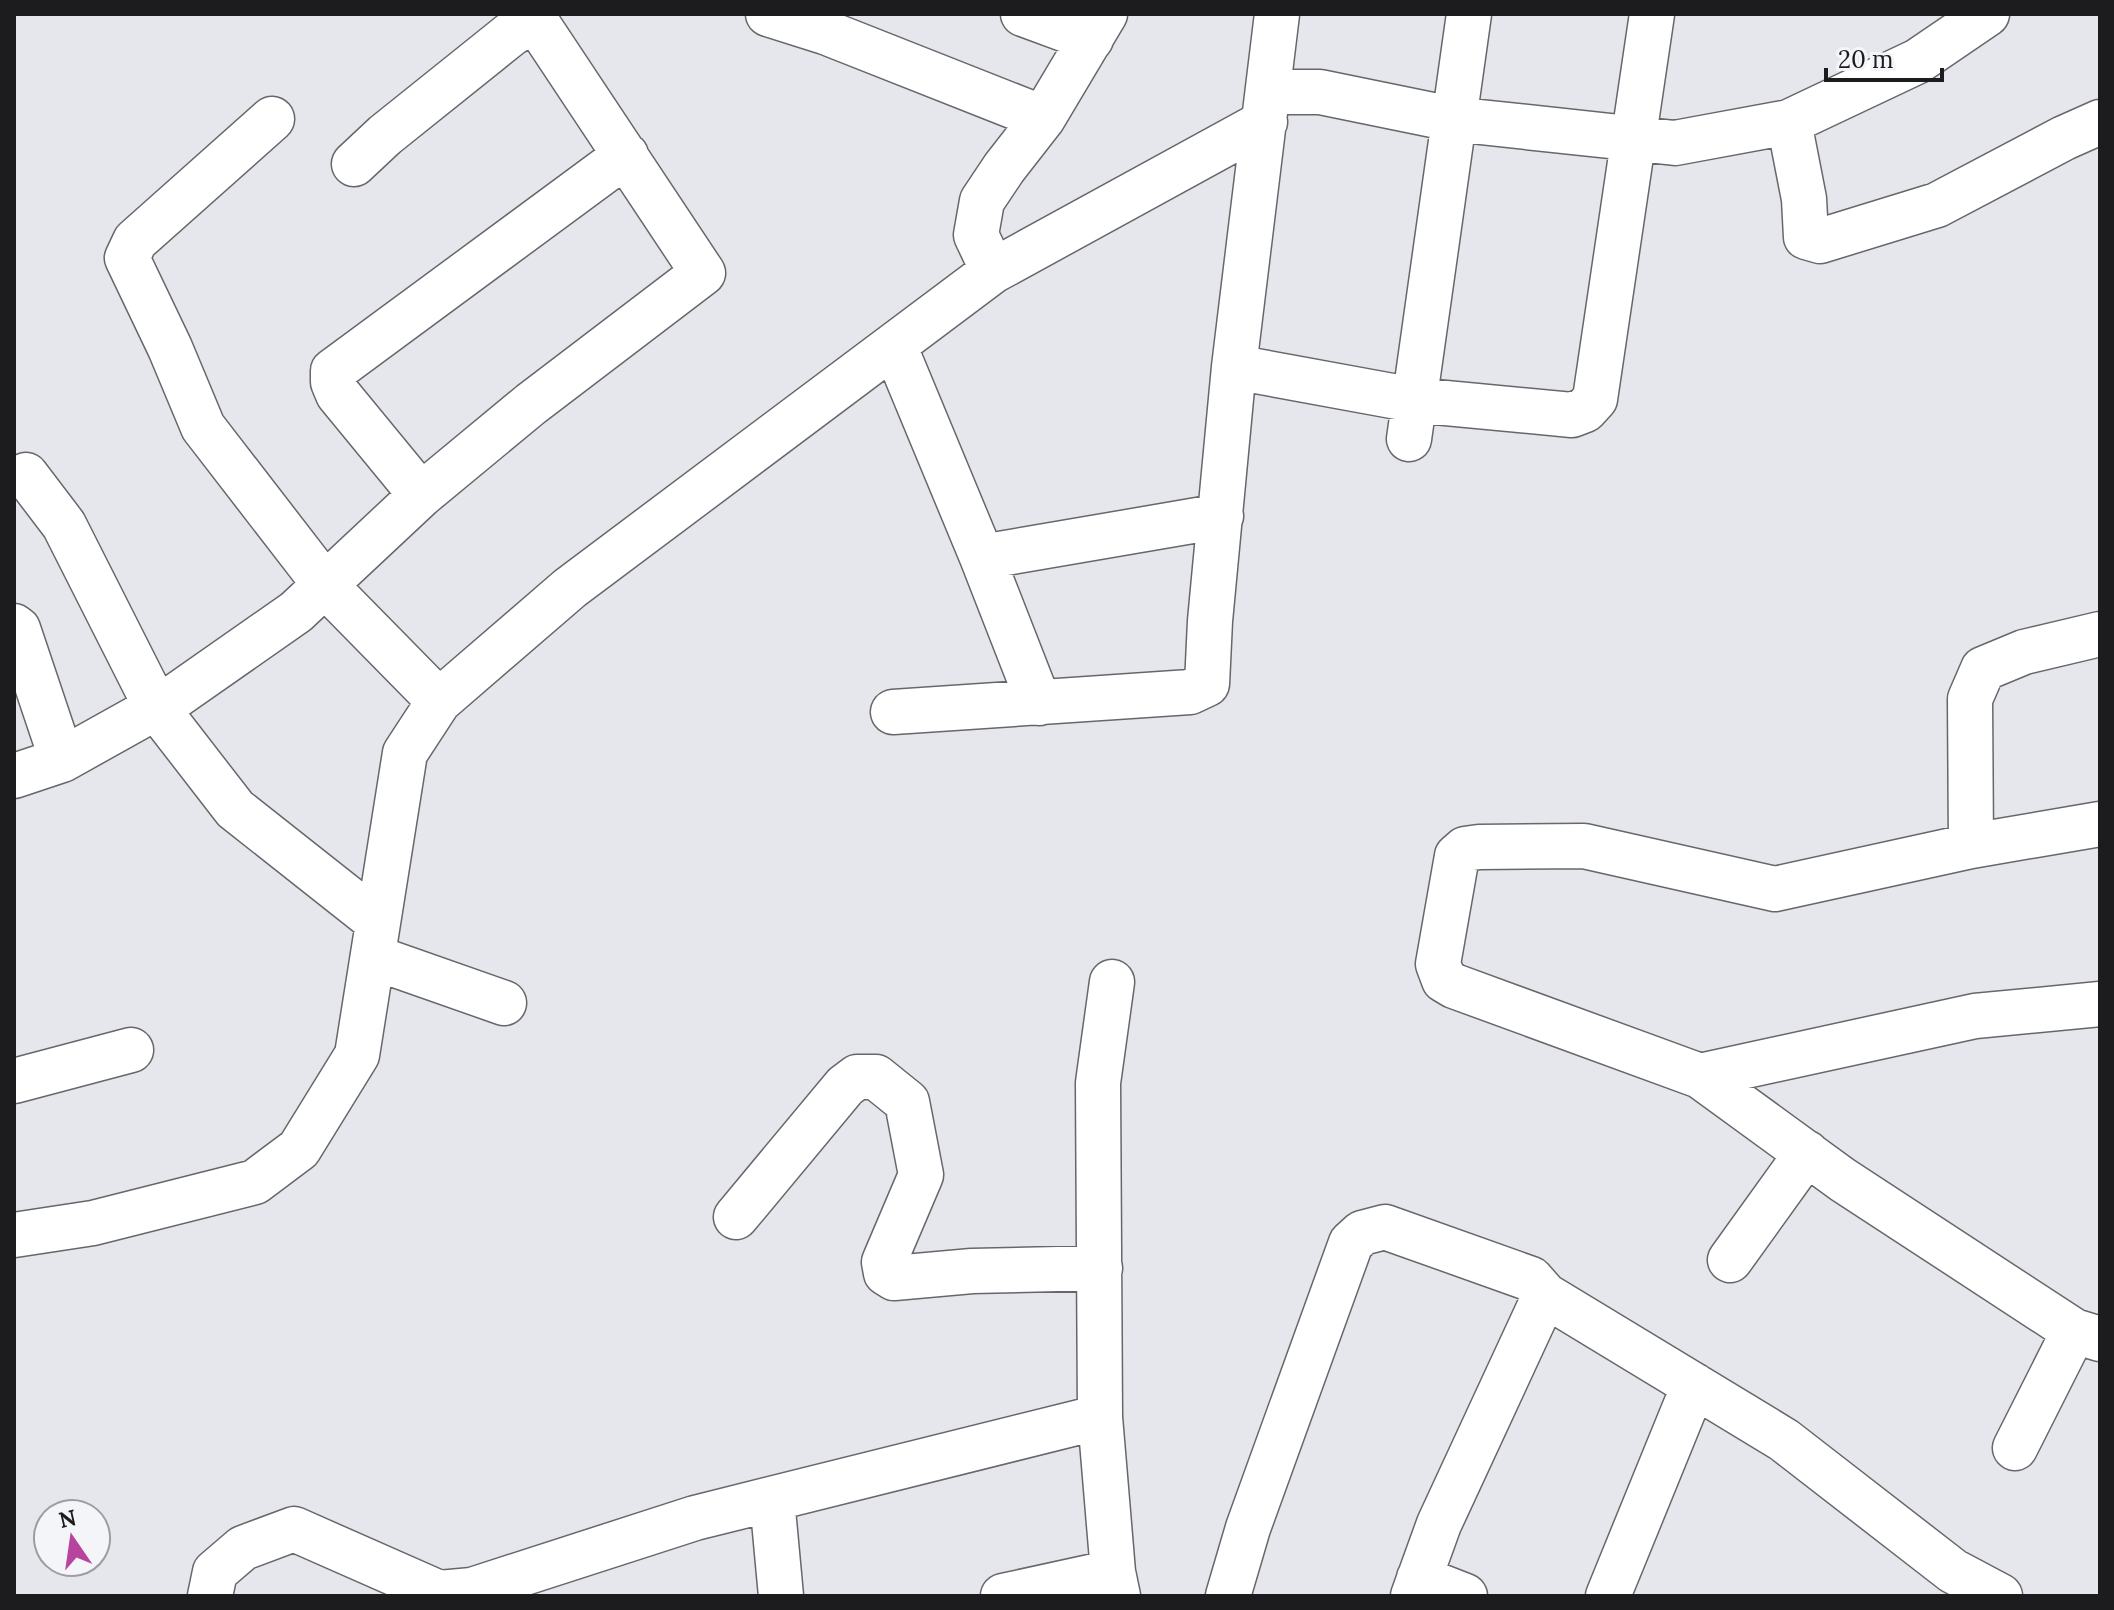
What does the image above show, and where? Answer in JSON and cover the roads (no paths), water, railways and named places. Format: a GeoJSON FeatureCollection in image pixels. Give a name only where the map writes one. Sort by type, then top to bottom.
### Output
{"type":"FeatureCollection","features":[{"type":"Feature","properties":{"kind":"street"},"geometry":{"type":"LineString","coordinates":[[768,14],[825,32],[1043,118]]}},
{"type":"Feature","properties":{"kind":"street"},"geometry":{"type":"LineString","coordinates":[[993,271],[976,235],[982,201],[1043,118],[1098,27],[1023,14]]}},
{"type":"Feature","properties":{"kind":"street"},"geometry":{"type":"LineString","coordinates":[[893,712],[1190,692],[1207,684],[1234,367],[1277,14]]}},
{"type":"Feature","properties":{"kind":"street"},"geometry":{"type":"LineString","coordinates":[[1411,419],[1469,14]]}},
{"type":"Feature","properties":{"kind":"street"},"geometry":{"type":"LineString","coordinates":[[1234,367],[1411,419],[1572,415],[1585,410],[1595,399],[1652,14]]}},
{"type":"Feature","properties":{"kind":"street"},"geometry":{"type":"LineString","coordinates":[[14,1235],[93,1223],[255,1182],[299,1149],[357,1055],[405,753],[439,701],[570,588],[993,271],[1267,107],[1320,92],[1452,119],[1675,143],[1789,122],[1918,61],[1987,14]]}},
{"type":"Feature","properties":{"kind":"street"},"geometry":{"type":"LineString","coordinates":[[14,776],[62,760],[156,707],[296,612],[421,495],[531,404],[703,273],[539,26],[524,26],[419,108],[354,164]]}},
{"type":"Feature","properties":{"kind":"street"},"geometry":{"type":"LineString","coordinates":[[272,119],[135,241],[127,258],[203,427],[325,585],[439,701]]}},
{"type":"Feature","properties":{"kind":"street"},"geometry":{"type":"LineString","coordinates":[[1789,122],[1804,199],[1806,237],[1820,241],[1937,205],[2100,122]]}},
{"type":"Feature","properties":{"kind":"street"},"geometry":{"type":"LineString","coordinates":[[421,495],[338,394],[333,371],[626,155]]}},
{"type":"Feature","properties":{"kind":"street"},"geometry":{"type":"LineString","coordinates":[[894,345],[1039,703]]}},
{"type":"Feature","properties":{"kind":"street"},"geometry":{"type":"LineString","coordinates":[[26,475],[64,525],[156,707],[235,809],[376,939],[504,1003]]}},
{"type":"Feature","properties":{"kind":"street"},"geometry":{"type":"LineString","coordinates":[[982,557],[1221,516]]}},
{"type":"Feature","properties":{"kind":"street"},"geometry":{"type":"LineString","coordinates":[[14,626],[18,629],[62,760]]}},
{"type":"Feature","properties":{"kind":"street"},"geometry":{"type":"LineString","coordinates":[[1971,846],[1970,699],[1983,669],[2024,652],[2100,634]]}},
{"type":"Feature","properties":{"kind":"street"},"geometry":{"type":"LineString","coordinates":[[2015,1448],[2087,1335],[1807,1153],[1700,1076],[1444,980],[1438,964],[1457,856],[1465,849],[1584,846],[1775,889],[1971,846],[2100,824]]}},
{"type":"Feature","properties":{"kind":"street"},"geometry":{"type":"LineString","coordinates":[[1003,1596],[1116,1584],[1100,1417],[1098,1083],[1112,982]]}},
{"type":"Feature","properties":{"kind":"street"},"geometry":{"type":"LineString","coordinates":[[1700,1076],[1975,1016],[2100,1004]]}},
{"type":"Feature","properties":{"kind":"street"},"geometry":{"type":"LineString","coordinates":[[14,1081],[131,1050]]}},
{"type":"Feature","properties":{"kind":"street"},"geometry":{"type":"LineString","coordinates":[[736,1217],[845,1086],[857,1077],[876,1077],[907,1102],[921,1175],[884,1262],[886,1273],[894,1278],[972,1271],[1100,1268]]}},
{"type":"Feature","properties":{"kind":"street"},"geometry":{"type":"LineString","coordinates":[[1730,1260],[1807,1153]]}},
{"type":"Feature","properties":{"kind":"street"},"geometry":{"type":"LineString","coordinates":[[1228,1596],[1248,1528],[1351,1243],[1362,1233],[1385,1227],[1531,1279],[1545,1295],[1784,1440],[1946,1583],[2000,1596]]}},
{"type":"Feature","properties":{"kind":"street"},"geometry":{"type":"LineString","coordinates":[[1465,1596],[1416,1587],[1439,1524],[1545,1295]]}},
{"type":"Feature","properties":{"kind":"street"},"geometry":{"type":"LineString","coordinates":[[1608,1596],[1694,1385]]}},
{"type":"Feature","properties":{"kind":"street"},"geometry":{"type":"LineString","coordinates":[[210,1596],[215,1572],[243,1548],[294,1529],[439,1593],[472,1590],[695,1518],[1100,1417]]}},
{"type":"Feature","properties":{"kind":"street"},"geometry":{"type":"LineString","coordinates":[[772,1499],[781,1596]]}}]}
